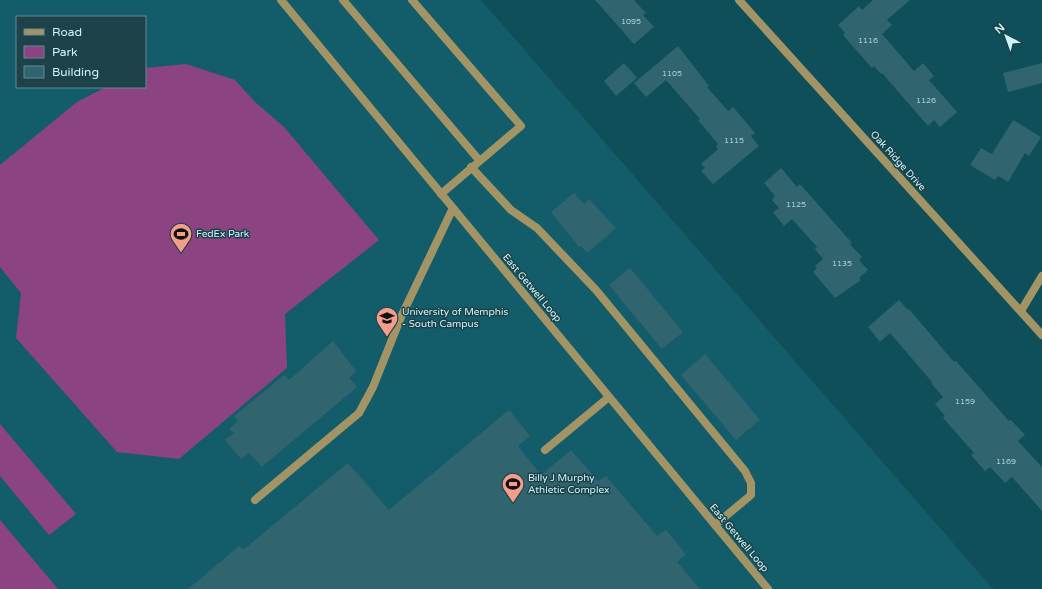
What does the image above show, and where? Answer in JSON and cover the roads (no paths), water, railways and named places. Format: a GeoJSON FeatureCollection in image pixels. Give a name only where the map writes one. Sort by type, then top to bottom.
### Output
{"type":"FeatureCollection","features":[{"type":"Feature","properties":{"kind":"street","name":"East Getwell Loop"},"geometry":{"type":"LineString","coordinates":[[281,0],[768,589]]}},
{"type":"Feature","properties":{"kind":"street"},"geometry":{"type":"LineString","coordinates":[[343,0],[479,160]]}},
{"type":"Feature","properties":{"kind":"street"},"geometry":{"type":"LineString","coordinates":[[412,0],[521,126],[479,160],[441,194]]}},
{"type":"Feature","properties":{"kind":"street","name":"Oak Ridge Drive"},"geometry":{"type":"LineString","coordinates":[[739,0],[1042,335]]}},
{"type":"Feature","properties":{"kind":"street"},"geometry":{"type":"LineString","coordinates":[[471,167],[511,210],[537,228],[596,290],[745,471],[751,483],[751,494],[716,525]]}},
{"type":"Feature","properties":{"kind":"street"},"geometry":{"type":"LineString","coordinates":[[255,500],[359,413],[373,387],[401,317],[453,208]]}},
{"type":"Feature","properties":{"kind":"street"},"geometry":{"type":"LineString","coordinates":[[1021,311],[1042,276]]}},
{"type":"Feature","properties":{"kind":"street"},"geometry":{"type":"LineString","coordinates":[[545,450],[609,397]]}},
{"type":"Feature","properties":{"kind":"place","name":"FedEx Park"},"geometry":{"type":"Point","coordinates":[181,254]}},
{"type":"Feature","properties":{"kind":"place","name":"University of Memphis - South Campus"},"geometry":{"type":"Point","coordinates":[387,338]}},
{"type":"Feature","properties":{"kind":"place","name":"Billy J Murphy Athletic Complex"},"geometry":{"type":"Point","coordinates":[513,504]}}]}
